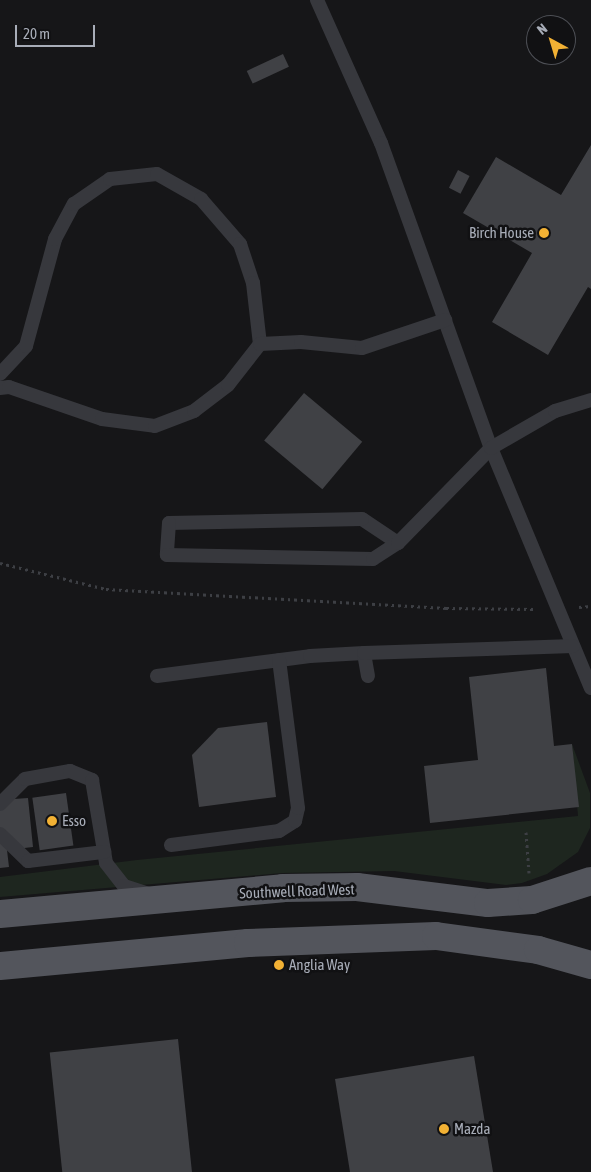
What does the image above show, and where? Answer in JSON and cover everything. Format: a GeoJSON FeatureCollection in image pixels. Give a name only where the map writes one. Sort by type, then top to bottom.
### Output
{"type":"FeatureCollection","features":[{"type":"Feature","properties":{"kind":"main road","name":"Southwell Road West"},"geometry":{"type":"LineString","coordinates":[[0,914],[283,888],[356,888],[488,903],[532,900],[591,881]]}},
{"type":"Feature","properties":{"kind":"main road"},"geometry":{"type":"LineString","coordinates":[[0,966],[248,943],[436,936],[538,950],[591,965]]}},
{"type":"Feature","properties":{"kind":"lane"},"geometry":{"type":"LineString","coordinates":[[317,0],[381,143],[491,448],[591,688]]}},
{"type":"Feature","properties":{"kind":"lane"},"geometry":{"type":"LineString","coordinates":[[0,374],[26,346],[55,238],[74,204],[110,179],[157,174],[201,199],[240,244],[253,283],[260,344],[228,384],[194,411],[155,426],[102,419],[9,387],[0,388]]}},
{"type":"Feature","properties":{"kind":"lane"},"geometry":{"type":"LineString","coordinates":[[260,344],[301,342],[362,348],[445,320]]}},
{"type":"Feature","properties":{"kind":"lane"},"geometry":{"type":"LineString","coordinates":[[398,543],[362,519],[168,524],[167,555],[372,559],[398,543],[491,448],[555,411],[591,400]]}},
{"type":"Feature","properties":{"kind":"lane"},"geometry":{"type":"LineString","coordinates":[[157,676],[279,660],[364,653],[573,646]]}},
{"type":"Feature","properties":{"kind":"lane"},"geometry":{"type":"LineString","coordinates":[[364,653],[368,676]]}},
{"type":"Feature","properties":{"kind":"lane"},"geometry":{"type":"LineString","coordinates":[[172,845],[279,831],[295,821],[298,808],[279,660]]}},
{"type":"Feature","properties":{"kind":"lane"},"geometry":{"type":"LineString","coordinates":[[0,804],[25,779],[70,771],[92,780],[106,864],[124,886],[164,899]]}},
{"type":"Feature","properties":{"kind":"lane"},"geometry":{"type":"LineString","coordinates":[[0,834],[28,861],[104,852]]}},
{"type":"Feature","properties":{"kind":"path"},"geometry":{"type":"LineString","coordinates":[[0,563],[106,590],[446,608],[559,610],[591,606]]}},
{"type":"Feature","properties":{"kind":"path"},"geometry":{"type":"LineString","coordinates":[[526,832],[529,876]]}},
{"type":"Feature","properties":{"kind":"shaded area"},"geometry":{"type":"Polygon","coordinates":[[[572,744],[590,793],[590,828],[578,852],[547,874],[522,883],[506,885],[394,871],[282,873],[0,897],[0,877],[137,860],[578,816],[572,744]]]}},
{"type":"Feature","properties":{"kind":"building"},"geometry":{"type":"Polygon","coordinates":[[[283,54],[289,67],[253,84],[247,71],[283,54]]]}},
{"type":"Feature","properties":{"kind":"building","name":"Birch House"},"geometry":{"type":"Polygon","coordinates":[[[591,145],[591,289],[588,287],[548,355],[492,322],[532,253],[463,213],[496,157],[561,195],[591,145]]]}},
{"type":"Feature","properties":{"kind":"building"},"geometry":{"type":"Polygon","coordinates":[[[458,170],[470,176],[461,194],[449,188],[458,170]]]}},
{"type":"Feature","properties":{"kind":"building"},"geometry":{"type":"Polygon","coordinates":[[[304,393],[362,442],[322,489],[264,440],[304,393]]]}},
{"type":"Feature","properties":{"kind":"building"},"geometry":{"type":"Polygon","coordinates":[[[546,668],[554,746],[572,744],[579,807],[430,823],[424,766],[478,760],[469,677],[546,668]]]}},
{"type":"Feature","properties":{"kind":"building"},"geometry":{"type":"Polygon","coordinates":[[[267,722],[276,797],[199,807],[192,755],[218,728],[267,722]]]}},
{"type":"Feature","properties":{"kind":"building","name":"Esso"},"geometry":{"type":"Polygon","coordinates":[[[66,793],[73,845],[40,850],[32,798],[66,793]]]}},
{"type":"Feature","properties":{"kind":"building"},"geometry":{"type":"Polygon","coordinates":[[[28,798],[33,847],[7,850],[9,867],[0,868],[0,800],[28,798]]]}},
{"type":"Feature","properties":{"kind":"building"},"geometry":{"type":"Polygon","coordinates":[[[178,1039],[192,1172],[62,1172],[50,1052],[178,1039]]]}},
{"type":"Feature","properties":{"kind":"building"},"geometry":{"type":"Polygon","coordinates":[[[474,1056],[493,1172],[350,1172],[335,1079],[474,1056]]]}},
{"type":"Feature","properties":{"kind":"place","name":"Birch House"},"geometry":{"type":"Point","coordinates":[544,233]}},
{"type":"Feature","properties":{"kind":"place","name":"Esso"},"geometry":{"type":"Point","coordinates":[52,821]}},
{"type":"Feature","properties":{"kind":"place","name":"Anglia Way"},"geometry":{"type":"Point","coordinates":[279,965]}},
{"type":"Feature","properties":{"kind":"place","name":"Mazda"},"geometry":{"type":"Point","coordinates":[444,1129]}}]}
